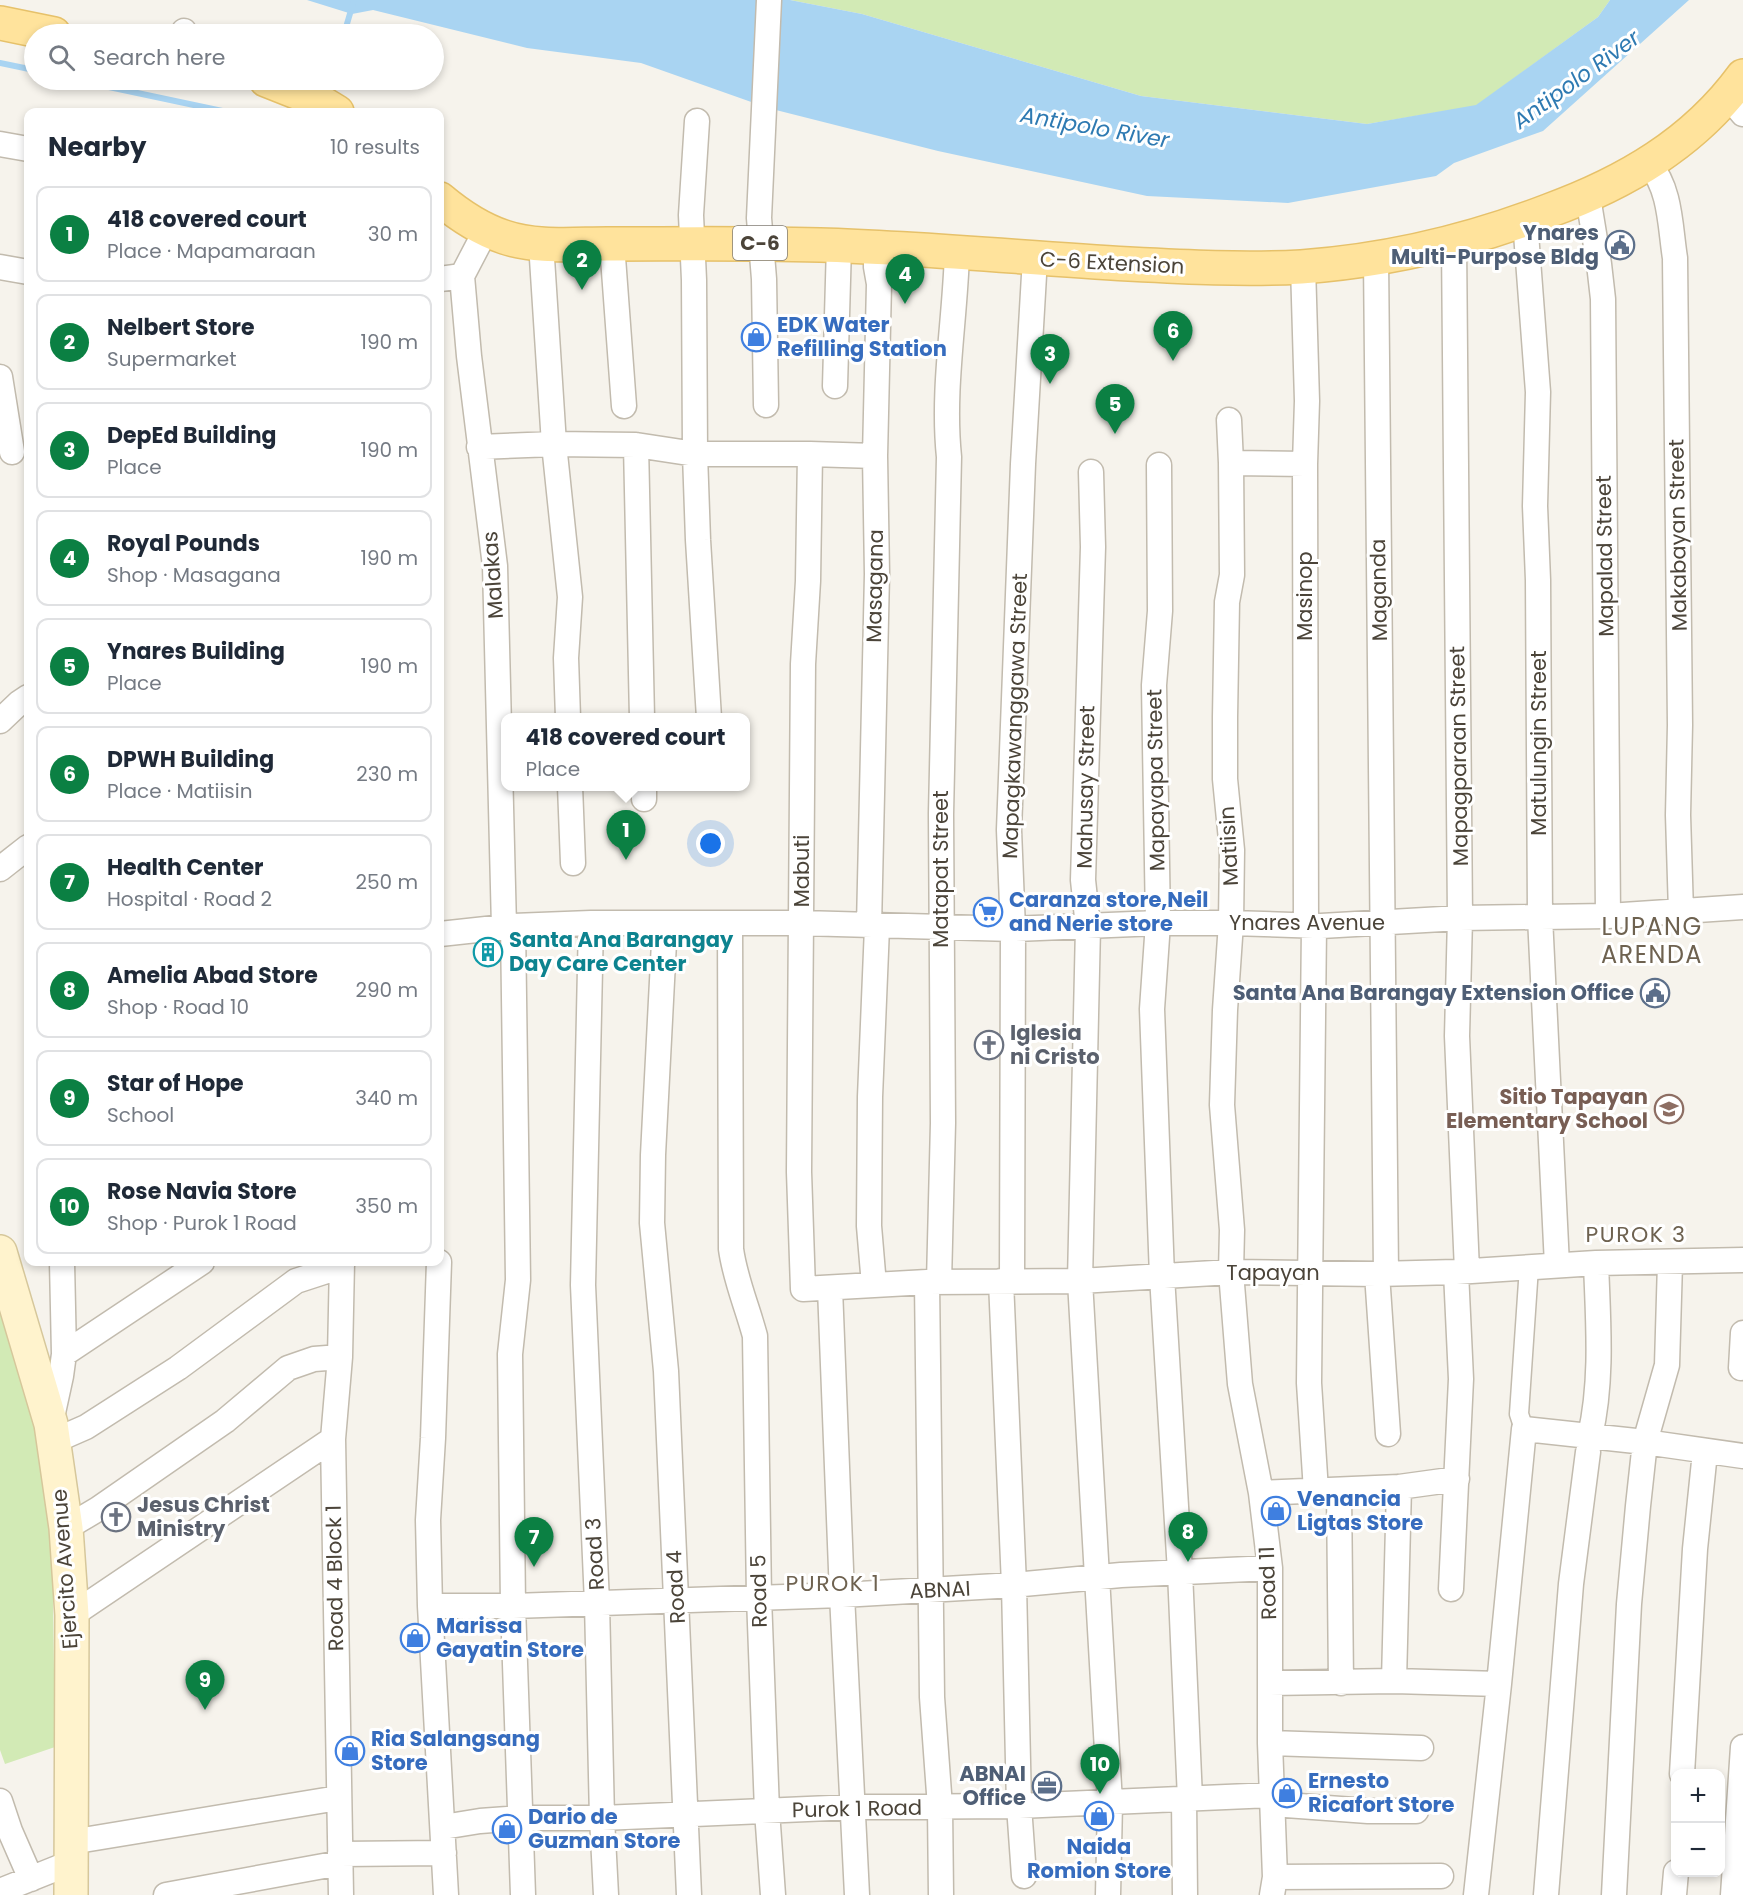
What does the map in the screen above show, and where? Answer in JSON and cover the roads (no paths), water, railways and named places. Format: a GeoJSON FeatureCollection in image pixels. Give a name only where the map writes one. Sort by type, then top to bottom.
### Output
{"type":"FeatureCollection","features":[{"type":"Feature","properties":{"kind":"main road"},"geometry":{"type":"LineString","coordinates":[[0,24],[24,28]]}},
{"type":"Feature","properties":{"kind":"main road"},"geometry":{"type":"LineString","coordinates":[[291,90],[330,108]]}},
{"type":"Feature","properties":{"kind":"main road","name":"C-6 Extension"},"geometry":{"type":"LineString","coordinates":[[444,202],[462,217],[486,230],[506,238],[541,243],[839,245],[1221,269],[1303,266],[1376,258],[1454,241],[1525,220],[1588,197],[1649,164],[1738,96]]}},
{"type":"Feature","properties":{"kind":"main road","name":"Ejercito Avenue"},"geometry":{"type":"LineString","coordinates":[[0,1252],[52,1432],[66,1528],[72,1615],[71,1867]]}},
{"type":"Feature","properties":{"kind":"street"},"geometry":{"type":"LineString","coordinates":[[766,405],[759,218],[769,0]]}},
{"type":"Feature","properties":{"kind":"street"},"geometry":{"type":"LineString","coordinates":[[697,121],[691,215],[695,454],[708,713]]}},
{"type":"Feature","properties":{"kind":"street"},"geometry":{"type":"LineString","coordinates":[[0,144],[24,148]]}},
{"type":"Feature","properties":{"kind":"street","name":"Makabayan Street"},"geometry":{"type":"LineString","coordinates":[[1649,164],[1658,173],[1664,189],[1674,258],[1680,725],[1678,815],[1681,912]]}},
{"type":"Feature","properties":{"kind":"street","name":"Mapalad Street"},"geometry":{"type":"LineString","coordinates":[[1588,197],[1603,299],[1608,916]]}},
{"type":"Feature","properties":{"kind":"street","name":"Matulungin Street"},"geometry":{"type":"LineString","coordinates":[[1525,220],[1538,392],[1535,506],[1538,580],[1540,917],[1557,1265]]}},
{"type":"Feature","properties":{"kind":"street","name":"Malakas"},"geometry":{"type":"LineString","coordinates":[[486,230],[451,278],[469,356],[495,566],[501,721]]}},
{"type":"Feature","properties":{"kind":"street","name":"Mapagparaan Street"},"geometry":{"type":"LineString","coordinates":[[1451,1589],[1461,1379],[1462,1272],[1457,1036],[1460,918],[1454,241]]}},
{"type":"Feature","properties":{"kind":"street"},"geometry":{"type":"LineString","coordinates":[[541,243],[554,444],[570,597],[566,658],[568,713]]}},
{"type":"Feature","properties":{"kind":"street"},"geometry":{"type":"LineString","coordinates":[[612,244],[624,406]]}},
{"type":"Feature","properties":{"kind":"street"},"geometry":{"type":"LineString","coordinates":[[835,386],[839,245]]}},
{"type":"Feature","properties":{"kind":"street","name":"Masagana"},"geometry":{"type":"LineString","coordinates":[[874,1285],[869,1227],[877,574],[875,456],[879,284],[876,247]]}},
{"type":"Feature","properties":{"kind":"street","name":"Matapat Street"},"geometry":{"type":"LineString","coordinates":[[942,1895],[940,1807],[932,1697],[930,1590],[933,1282],[943,1123],[941,802],[949,455],[946,388],[956,290],[957,253]]}},
{"type":"Feature","properties":{"kind":"street","name":"Mapagkawanggawa Street"},"geometry":{"type":"LineString","coordinates":[[1024,1876],[1019,1806],[1006,1281],[1013,929],[1010,807],[1023,464],[1035,258]]}},
{"type":"Feature","properties":{"kind":"street","name":"Maganda"},"geometry":{"type":"LineString","coordinates":[[1376,258],[1382,924]]}},
{"type":"Feature","properties":{"kind":"street","name":"Masinop"},"geometry":{"type":"LineString","coordinates":[[1303,266],[1312,1272],[1309,1383],[1328,1490],[1341,1683]]}},
{"type":"Feature","properties":{"kind":"street"},"geometry":{"type":"LineString","coordinates":[[0,267],[24,271]]}},
{"type":"Feature","properties":{"kind":"street"},"geometry":{"type":"LineString","coordinates":[[0,384],[14,451]]}},
{"type":"Feature","properties":{"kind":"street","name":"Matiisin"},"geometry":{"type":"LineString","coordinates":[[1229,420],[1232,575],[1227,602],[1225,778],[1232,850],[1231,922],[1222,1105],[1232,1230],[1232,1272]]}},
{"type":"Feature","properties":{"kind":"street"},"geometry":{"type":"LineString","coordinates":[[479,447],[554,444],[636,445],[695,454],[875,456]]}},
{"type":"Feature","properties":{"kind":"street"},"geometry":{"type":"LineString","coordinates":[[636,445],[642,713]]}},
{"type":"Feature","properties":{"kind":"street","name":"Mabuti"},"geometry":{"type":"LineString","coordinates":[[803,1288],[799,1172],[803,663],[808,581],[810,454]]}},
{"type":"Feature","properties":{"kind":"street"},"geometry":{"type":"LineString","coordinates":[[1231,463],[1305,464]]}},
{"type":"Feature","properties":{"kind":"street","name":"Mapayapa Street"},"geometry":{"type":"LineString","coordinates":[[1159,465],[1160,611],[1155,685],[1158,923],[1152,1009],[1162,1276],[1180,1572],[1187,1799],[1185,1895]]}},
{"type":"Feature","properties":{"kind":"street","name":"Mahusay Street"},"geometry":{"type":"LineString","coordinates":[[1092,472],[1093,547],[1083,880],[1088,927],[1080,1281],[1110,1803],[1108,1895]]}},
{"type":"Feature","properties":{"kind":"street"},"geometry":{"type":"LineString","coordinates":[[0,722],[24,700]]}},
{"type":"Feature","properties":{"kind":"street","name":"Malakas"},"geometry":{"type":"LineString","coordinates":[[504,791],[517,1290],[510,1354],[513,1606],[523,1895]]}},
{"type":"Feature","properties":{"kind":"street"},"geometry":{"type":"LineString","coordinates":[[570,791],[573,863]]}},
{"type":"Feature","properties":{"kind":"street"},"geometry":{"type":"LineString","coordinates":[[0,869],[24,850]]}},
{"type":"Feature","properties":{"kind":"street","name":"Ynares Avenue"},"geometry":{"type":"LineString","coordinates":[[444,934],[509,927],[591,923],[802,923],[1013,929],[1231,922],[1310,926],[1382,924],[1460,918],[1608,916],[1743,907]]}},
{"type":"Feature","properties":{"kind":"street","name":"Road 3"},"geometry":{"type":"LineString","coordinates":[[591,923],[583,1285],[597,1603],[606,1895]]}},
{"type":"Feature","properties":{"kind":"street","name":"Road 4"},"geometry":{"type":"LineString","coordinates":[[665,923],[653,1155],[652,1223],[666,1371],[689,1895]]}},
{"type":"Feature","properties":{"kind":"street","name":"Road 5"},"geometry":{"type":"LineString","coordinates":[[730,923],[731,1249],[734,1272],[755,1336],[759,1597],[773,1895]]}},
{"type":"Feature","properties":{"kind":"street"},"geometry":{"type":"LineString","coordinates":[[1382,924],[1382,1274],[1388,1434]]}},
{"type":"Feature","properties":{"kind":"street","name":"Tapayan"},"geometry":{"type":"LineString","coordinates":[[803,1288],[933,1282],[1080,1281],[1232,1272],[1382,1274],[1462,1272],[1596,1263],[1743,1260]]}},
{"type":"Feature","properties":{"kind":"street"},"geometry":{"type":"LineString","coordinates":[[1546,1895],[1571,1584],[1589,1444],[1596,1408],[1599,1344],[1596,1263]]}},
{"type":"Feature","properties":{"kind":"street"},"geometry":{"type":"LineString","coordinates":[[1614,1895],[1629,1604],[1645,1442],[1667,1365],[1670,1263]]}},
{"type":"Feature","properties":{"kind":"street"},"geometry":{"type":"LineString","coordinates":[[62,1266],[64,1354],[52,1432],[86,1427],[178,1368],[296,1281],[337,1266]]}},
{"type":"Feature","properties":{"kind":"street"},"geometry":{"type":"LineString","coordinates":[[64,1354],[196,1266]]}},
{"type":"Feature","properties":{"kind":"street","name":"Road 4 Block 1"},"geometry":{"type":"LineString","coordinates":[[341,1895],[333,1439],[340,1357],[342,1266]]}},
{"type":"Feature","properties":{"kind":"street"},"geometry":{"type":"LineString","coordinates":[[439,1266],[428,1520],[430,1606],[446,1895]]}},
{"type":"Feature","properties":{"kind":"street"},"geometry":{"type":"LineString","coordinates":[[1476,1895],[1524,1429],[1519,1414],[1529,1267]]}},
{"type":"Feature","properties":{"kind":"street","name":"Road 11"},"geometry":{"type":"LineString","coordinates":[[1232,1272],[1240,1384],[1261,1493],[1270,1568],[1270,1743],[1274,1886]]}},
{"type":"Feature","properties":{"kind":"street"},"geometry":{"type":"LineString","coordinates":[[830,1288],[857,1895]]}},
{"type":"Feature","properties":{"kind":"street"},"geometry":{"type":"LineString","coordinates":[[1741,1368],[1743,1333]]}},
{"type":"Feature","properties":{"kind":"street"},"geometry":{"type":"LineString","coordinates":[[66,1528],[98,1509],[225,1421],[288,1368],[314,1359],[340,1357]]}},
{"type":"Feature","properties":{"kind":"street"},"geometry":{"type":"LineString","coordinates":[[1524,1429],[1589,1444],[1645,1442],[1743,1456]]}},
{"type":"Feature","properties":{"kind":"street"},"geometry":{"type":"LineString","coordinates":[[72,1615],[333,1439]]}},
{"type":"Feature","properties":{"kind":"street"},"geometry":{"type":"LineString","coordinates":[[1682,1769],[1695,1549],[1705,1452]]}},
{"type":"Feature","properties":{"kind":"street"},"geometry":{"type":"LineString","coordinates":[[1261,1493],[1400,1487],[1457,1479]]}},
{"type":"Feature","properties":{"kind":"street"},"geometry":{"type":"LineString","coordinates":[[1394,1682],[1400,1487]]}},
{"type":"Feature","properties":{"kind":"street","name":"ABNAI"},"geometry":{"type":"LineString","coordinates":[[430,1606],[513,1606],[842,1595],[1014,1586],[1096,1577],[1270,1568]]}},
{"type":"Feature","properties":{"kind":"street"},"geometry":{"type":"LineString","coordinates":[[1270,1683],[1499,1684]]}},
{"type":"Feature","properties":{"kind":"street"},"geometry":{"type":"LineString","coordinates":[[1270,1743],[1421,1748]]}},
{"type":"Feature","properties":{"kind":"street"},"geometry":{"type":"LineString","coordinates":[[1733,1895],[1743,1747]]}},
{"type":"Feature","properties":{"kind":"street"},"geometry":{"type":"LineString","coordinates":[[0,1891],[71,1867],[338,1798]]}},
{"type":"Feature","properties":{"kind":"street","name":"Purok 1 Road"},"geometry":{"type":"LineString","coordinates":[[443,1827],[521,1818],[602,1818],[853,1807],[1019,1806],[1187,1799],[1272,1799],[1368,1811],[1416,1811]]}},
{"type":"Feature","properties":{"kind":"street"},"geometry":{"type":"LineString","coordinates":[[0,1801],[5,1832],[30,1879]]}},
{"type":"Feature","properties":{"kind":"street"},"geometry":{"type":"LineString","coordinates":[[166,1895],[340,1858],[444,1853]]}},
{"type":"Feature","properties":{"kind":"street"},"geometry":{"type":"LineString","coordinates":[[1274,1886],[1336,1886],[1441,1876]]}},
{"type":"Feature","properties":{"kind":"street"},"geometry":{"type":"LineString","coordinates":[[1674,1895],[1676,1877]]}},
{"type":"Feature","properties":{"kind":"water","name":"Antipolo River"},"geometry":{"type":"Polygon","coordinates":[[[307,0],[790,0],[862,14],[1141,96],[1367,124],[1476,105],[1598,17],[1610,0],[1689,0],[1543,131],[1454,163],[1436,176],[1288,203],[1147,196],[938,151],[768,108],[641,63],[527,48],[444,28],[444,24],[430,24],[373,10],[352,14],[307,0]]]}},
{"type":"Feature","properties":{"kind":"waterway"},"geometry":{"type":"LineString","coordinates":[[347,24],[354,0]]}},
{"type":"Feature","properties":{"kind":"waterway"},"geometry":{"type":"LineString","coordinates":[[0,63],[24,68]]}},
{"type":"Feature","properties":{"kind":"waterway"},"geometry":{"type":"LineString","coordinates":[[123,90],[208,108]]}},
{"type":"Feature","properties":{"kind":"place","name":"Ynares Multi-Purpose Bldg"},"geometry":{"type":"Point","coordinates":[1620,245]}},
{"type":"Feature","properties":{"kind":"place","name":"Nelbert Store"},"geometry":{"type":"Point","coordinates":[582,290]}},
{"type":"Feature","properties":{"kind":"place","name":"Royal Pounds"},"geometry":{"type":"Point","coordinates":[905,304]}},
{"type":"Feature","properties":{"kind":"place","name":"EDK Water Refilling Station"},"geometry":{"type":"Point","coordinates":[756,337]}},
{"type":"Feature","properties":{"kind":"place","name":"DPWH Building"},"geometry":{"type":"Point","coordinates":[1173,361]}},
{"type":"Feature","properties":{"kind":"place","name":"DepEd Building"},"geometry":{"type":"Point","coordinates":[1050,384]}},
{"type":"Feature","properties":{"kind":"place","name":"Ynares Building"},"geometry":{"type":"Point","coordinates":[1115,434]}},
{"type":"Feature","properties":{"kind":"place","name":"418 covered court"},"geometry":{"type":"Point","coordinates":[626,860]}},
{"type":"Feature","properties":{"kind":"place","name":"Caranza store,Neil and Nerie store"},"geometry":{"type":"Point","coordinates":[988,912]}},
{"type":"Feature","properties":{"kind":"place","name":"Santa Ana Barangay Day Care Center"},"geometry":{"type":"Point","coordinates":[488,952]}},
{"type":"Feature","properties":{"kind":"place","name":"Santa Ana Barangay Extension Office"},"geometry":{"type":"Point","coordinates":[1655,993]}},
{"type":"Feature","properties":{"kind":"place","name":"Iglesia ni Cristo"},"geometry":{"type":"Point","coordinates":[989,1045]}},
{"type":"Feature","properties":{"kind":"place","name":"Sitio Tapayan Elementary School"},"geometry":{"type":"Point","coordinates":[1669,1109]}},
{"type":"Feature","properties":{"kind":"place","name":"Venancia Ligtas Store"},"geometry":{"type":"Point","coordinates":[1276,1511]}},
{"type":"Feature","properties":{"kind":"place","name":"Jesus Christ Ministry"},"geometry":{"type":"Point","coordinates":[116,1517]}},
{"type":"Feature","properties":{"kind":"place","name":"Amelia Abad Store"},"geometry":{"type":"Point","coordinates":[1188,1562]}},
{"type":"Feature","properties":{"kind":"place","name":"Health Center"},"geometry":{"type":"Point","coordinates":[534,1567]}},
{"type":"Feature","properties":{"kind":"place","name":"Marissa Gayatin Store"},"geometry":{"type":"Point","coordinates":[415,1638]}},
{"type":"Feature","properties":{"kind":"place","name":"Star of Hope"},"geometry":{"type":"Point","coordinates":[205,1710]}},
{"type":"Feature","properties":{"kind":"place","name":"Ria Salangsang Store"},"geometry":{"type":"Point","coordinates":[350,1751]}},
{"type":"Feature","properties":{"kind":"place","name":"ABNAI Office"},"geometry":{"type":"Point","coordinates":[1047,1786]}},
{"type":"Feature","properties":{"kind":"place","name":"Ernesto Ricafort Store"},"geometry":{"type":"Point","coordinates":[1287,1793]}},
{"type":"Feature","properties":{"kind":"place","name":"Rose Navia Store"},"geometry":{"type":"Point","coordinates":[1100,1794]}},
{"type":"Feature","properties":{"kind":"place","name":"Naida Romion Store"},"geometry":{"type":"Point","coordinates":[1099,1816]}},
{"type":"Feature","properties":{"kind":"place","name":"Dario de Guzman Store"},"geometry":{"type":"Point","coordinates":[507,1829]}},
{"type":"Feature","properties":{"kind":"district","name":"LUPANG ARENDA"},"geometry":{"type":"Point","coordinates":[1652,941]}},
{"type":"Feature","properties":{"kind":"district","name":"PUROK 3"},"geometry":{"type":"Point","coordinates":[1636,1234]}},
{"type":"Feature","properties":{"kind":"district","name":"PUROK 1"},"geometry":{"type":"Point","coordinates":[833,1583]}}]}
